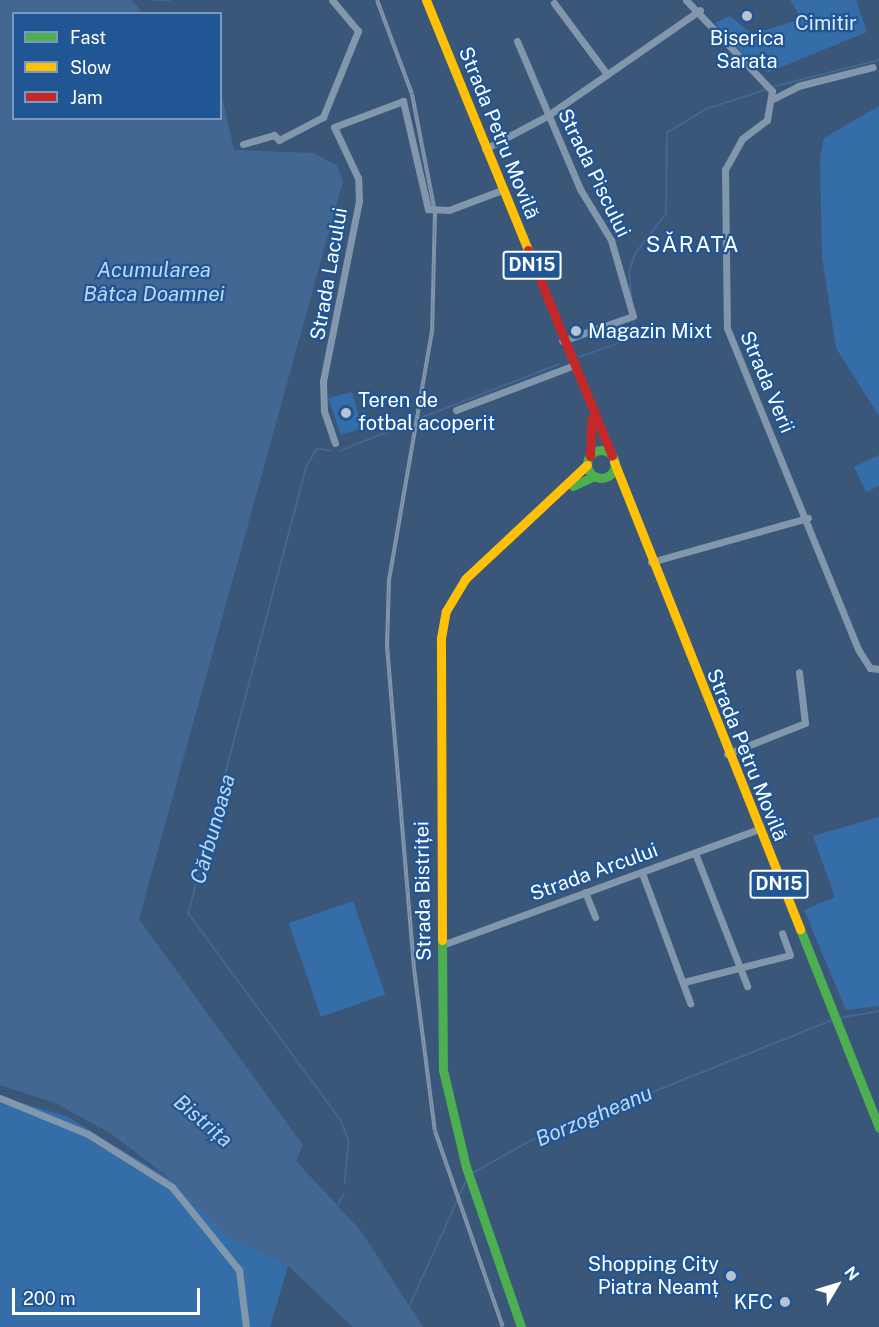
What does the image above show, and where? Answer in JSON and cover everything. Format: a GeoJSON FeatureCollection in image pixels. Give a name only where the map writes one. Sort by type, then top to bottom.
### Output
{"type":"FeatureCollection","features":[{"type":"Feature","properties":{"kind":"main road","name":"Strada Petru Movilă"},"geometry":{"type":"LineString","coordinates":[[426,0],[591,413],[613,459],[624,498],[879,1128]]}},
{"type":"Feature","properties":{"kind":"main road","name":"Strada Petru Movilă"},"geometry":{"type":"LineString","coordinates":[[589,460],[591,413]]}},
{"type":"Feature","properties":{"kind":"main road"},"geometry":{"type":"LineString","coordinates":[[589,460],[601,451],[613,459],[600,477]]}},
{"type":"Feature","properties":{"kind":"main road","name":"DN15"},"geometry":{"type":"LineString","coordinates":[[589,460],[600,477]]}},
{"type":"Feature","properties":{"kind":"main road","name":"Strada Bistriței"},"geometry":{"type":"LineString","coordinates":[[521,1327],[473,1191],[443,1070],[438,696],[443,620],[465,579],[564,492],[589,460]]}},
{"type":"Feature","properties":{"kind":"main road","name":"Strada Petru Movilă"},"geometry":{"type":"LineString","coordinates":[[600,477],[624,498]]}},
{"type":"Feature","properties":{"kind":"main road","name":"Strada Bistriței"},"geometry":{"type":"LineString","coordinates":[[564,492],[600,477]]}},
{"type":"Feature","properties":{"kind":"street"},"geometry":{"type":"LineString","coordinates":[[243,144],[274,135],[279,140],[323,117],[358,31],[332,0]]}},
{"type":"Feature","properties":{"kind":"street"},"geometry":{"type":"LineString","coordinates":[[686,0],[700,10],[771,92],[873,67]]}},
{"type":"Feature","properties":{"kind":"street"},"geometry":{"type":"LineString","coordinates":[[554,3],[607,74]]}},
{"type":"Feature","properties":{"kind":"street"},"geometry":{"type":"LineString","coordinates":[[485,149],[547,116],[700,10]]}},
{"type":"Feature","properties":{"kind":"street","name":"Strada Piscului"},"geometry":{"type":"LineString","coordinates":[[517,41],[547,116],[611,240],[633,316],[562,341]]}},
{"type":"Feature","properties":{"kind":"street","name":"Strada Verii"},"geometry":{"type":"LineString","coordinates":[[771,92],[767,120],[742,139],[725,170],[724,315],[737,359],[808,518],[858,649],[870,668],[879,669]]}},
{"type":"Feature","properties":{"kind":"street"},"geometry":{"type":"LineString","coordinates":[[323,117],[334,127],[403,101],[428,209],[449,210],[502,190]]}},
{"type":"Feature","properties":{"kind":"street","name":"Strada Lacului"},"geometry":{"type":"LineString","coordinates":[[334,127],[358,178],[359,201],[323,381],[324,411],[335,442]]}},
{"type":"Feature","properties":{"kind":"street"},"geometry":{"type":"LineString","coordinates":[[456,410],[573,366]]}},
{"type":"Feature","properties":{"kind":"street"},"geometry":{"type":"LineString","coordinates":[[651,562],[808,518]]}},
{"type":"Feature","properties":{"kind":"street"},"geometry":{"type":"LineString","coordinates":[[727,754],[805,723],[799,672]]}},
{"type":"Feature","properties":{"kind":"street","name":"Strada Arcului"},"geometry":{"type":"LineString","coordinates":[[442,945],[758,830]]}},
{"type":"Feature","properties":{"kind":"street"},"geometry":{"type":"LineString","coordinates":[[695,853],[736,968],[747,986]]}},
{"type":"Feature","properties":{"kind":"street"},"geometry":{"type":"LineString","coordinates":[[642,873],[690,1003]]}},
{"type":"Feature","properties":{"kind":"street"},"geometry":{"type":"LineString","coordinates":[[585,892],[595,917]]}},
{"type":"Feature","properties":{"kind":"street"},"geometry":{"type":"LineString","coordinates":[[684,982],[790,955],[782,933]]}},
{"type":"Feature","properties":{"kind":"street"},"geometry":{"type":"LineString","coordinates":[[0,1098],[88,1134],[172,1187],[224,1246],[245,1292],[246,1327]]}},
{"type":"Feature","properties":{"kind":"green space","name":"Cimitir"},"geometry":{"type":"Polygon","coordinates":[[[790,0],[856,0],[867,32],[769,72],[747,58],[715,23],[730,16],[752,34],[802,19],[790,0]]]}},
{"type":"Feature","properties":{"kind":"green space"},"geometry":{"type":"Polygon","coordinates":[[[879,106],[879,416],[836,348],[822,256],[820,157],[824,138],[879,106]]]}},
{"type":"Feature","properties":{"kind":"green space","name":"Teren de fotbal acoperit"},"geometry":{"type":"Polygon","coordinates":[[[352,392],[362,428],[341,435],[328,398],[352,392]]]}},
{"type":"Feature","properties":{"kind":"green space"},"geometry":{"type":"Polygon","coordinates":[[[879,455],[879,486],[866,492],[854,467],[879,455]]]}},
{"type":"Feature","properties":{"kind":"green space"},"geometry":{"type":"Polygon","coordinates":[[[879,817],[879,1006],[846,1010],[804,910],[835,897],[813,836],[879,817]]]}},
{"type":"Feature","properties":{"kind":"green space"},"geometry":{"type":"Polygon","coordinates":[[[353,901],[385,995],[321,1017],[289,923],[353,901]]]}},
{"type":"Feature","properties":{"kind":"green space"},"geometry":{"type":"Polygon","coordinates":[[[0,1096],[68,1117],[174,1182],[235,1240],[288,1266],[270,1327],[0,1327],[0,1096]]]}},
{"type":"Feature","properties":{"kind":"water","name":"Acumularea Bâtca Doamnei"},"geometry":{"type":"Polygon","coordinates":[[[0,0],[132,0],[142,12],[12,12],[12,120],[222,120],[222,96],[234,150],[314,153],[337,166],[343,181],[139,919],[303,1145],[296,1161],[361,1231],[423,1327],[353,1327],[288,1266],[226,1236],[163,1173],[110,1133],[55,1103],[0,1085],[0,0]]]}},
{"type":"Feature","properties":{"kind":"waterway"},"geometry":{"type":"LineString","coordinates":[[154,0],[170,0]]}},
{"type":"Feature","properties":{"kind":"waterway"},"geometry":{"type":"LineString","coordinates":[[772,87],[879,60]]}},
{"type":"Feature","properties":{"kind":"waterway"},"geometry":{"type":"LineString","coordinates":[[579,357],[616,344],[634,328],[629,272],[635,254],[666,214],[667,133],[706,109],[765,90]]}},
{"type":"Feature","properties":{"kind":"waterway","name":"Cărbunoasa"},"geometry":{"type":"LineString","coordinates":[[418,419],[559,364]]}},
{"type":"Feature","properties":{"kind":"waterway","name":"Cărbunoasa"},"geometry":{"type":"LineString","coordinates":[[340,451],[411,422]]}},
{"type":"Feature","properties":{"kind":"waterway","name":"Cărbunoasa"},"geometry":{"type":"LineString","coordinates":[[331,451],[317,449],[307,466],[189,914],[341,1120],[349,1141],[345,1183]]}},
{"type":"Feature","properties":{"kind":"waterway","name":"Borzogheanu"},"geometry":{"type":"LineString","coordinates":[[839,1018],[879,1011]]}},
{"type":"Feature","properties":{"kind":"waterway","name":"Borzogheanu"},"geometry":{"type":"LineString","coordinates":[[473,1173],[530,1141],[832,1020]]}},
{"type":"Feature","properties":{"kind":"waterway","name":"Borzogheanu"},"geometry":{"type":"LineString","coordinates":[[410,1305],[466,1181]]}},
{"type":"Feature","properties":{"kind":"waterway"},"geometry":{"type":"LineString","coordinates":[[336,1208],[344,1194]]}},
{"type":"Feature","properties":{"kind":"railway"},"geometry":{"type":"LineString","coordinates":[[377,0],[412,94],[435,212],[432,331],[389,579],[387,646],[414,968],[435,1131],[503,1327]]}},
{"type":"Feature","properties":{"kind":"traffic: fast"},"geometry":{"type":"LineString","coordinates":[[601,450],[611,454],[615,464],[611,474],[601,478],[591,474],[587,464],[591,454],[601,450]]}},
{"type":"Feature","properties":{"kind":"traffic: fast"},"geometry":{"type":"LineString","coordinates":[[573,486],[594,476]]}},
{"type":"Feature","properties":{"kind":"traffic: fast"},"geometry":{"type":"LineString","coordinates":[[800,929],[879,1128]]}},
{"type":"Feature","properties":{"kind":"traffic: fast"},"geometry":{"type":"LineString","coordinates":[[442,940],[443,1070],[466,1167],[521,1327]]}},
{"type":"Feature","properties":{"kind":"traffic: slow"},"geometry":{"type":"LineString","coordinates":[[426,0],[528,250]]}},
{"type":"Feature","properties":{"kind":"traffic: slow"},"geometry":{"type":"LineString","coordinates":[[614,462],[800,929]]}},
{"type":"Feature","properties":{"kind":"traffic: slow"},"geometry":{"type":"LineString","coordinates":[[442,940],[441,638],[446,611],[465,579],[587,465]]}},
{"type":"Feature","properties":{"kind":"traffic: jam"},"geometry":{"type":"LineString","coordinates":[[528,250],[612,456]]}},
{"type":"Feature","properties":{"kind":"traffic: jam"},"geometry":{"type":"LineString","coordinates":[[590,456],[591,419]]}},
{"type":"Feature","properties":{"kind":"place","name":"Biserica Sarata"},"geometry":{"type":"Point","coordinates":[747,16]}},
{"type":"Feature","properties":{"kind":"place","name":"Magazin Mixt"},"geometry":{"type":"Point","coordinates":[576,331]}},
{"type":"Feature","properties":{"kind":"place","name":"Teren de fotbal acoperit"},"geometry":{"type":"Point","coordinates":[346,413]}},
{"type":"Feature","properties":{"kind":"place","name":"Shopping City Piatra Neamț"},"geometry":{"type":"Point","coordinates":[731,1276]}},
{"type":"Feature","properties":{"kind":"place","name":"KFC"},"geometry":{"type":"Point","coordinates":[785,1302]}},
{"type":"Feature","properties":{"kind":"district","name":"SĂRATA"},"geometry":{"type":"Point","coordinates":[693,245]}},
{"type":"Feature","properties":{"kind":"water label","name":"Bistrița"},"geometry":{"type":"Point","coordinates":[203,1121]}}]}
